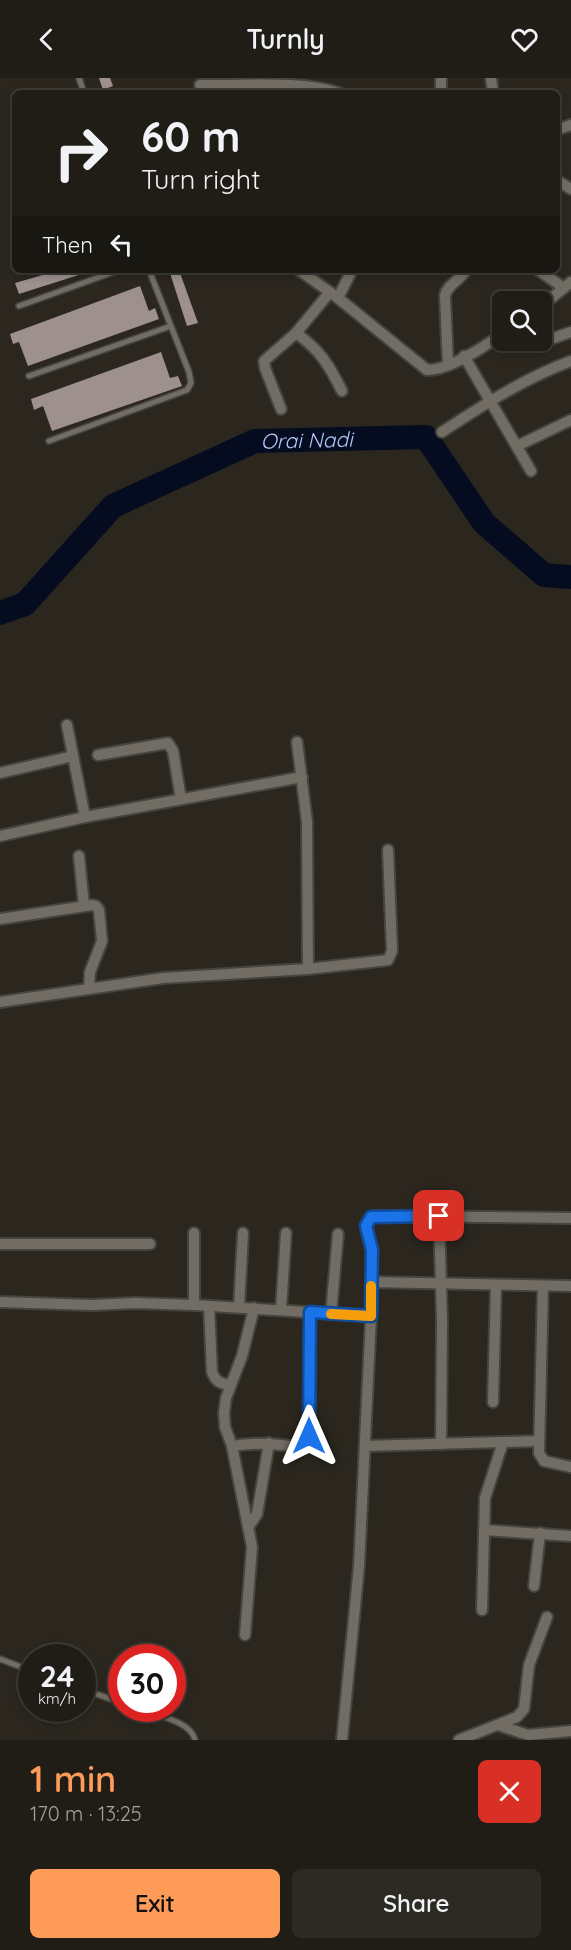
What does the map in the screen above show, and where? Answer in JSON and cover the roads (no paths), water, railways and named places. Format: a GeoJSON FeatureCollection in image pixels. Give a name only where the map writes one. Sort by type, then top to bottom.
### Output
{"type":"FeatureCollection","features":[{"type":"Feature","properties":{"kind":"street"},"geometry":{"type":"LineString","coordinates":[[200,85],[294,86],[328,90]]}},
{"type":"Feature","properties":{"kind":"street"},"geometry":{"type":"LineString","coordinates":[[281,409],[264,361],[334,295],[350,273]]}},
{"type":"Feature","properties":{"kind":"street"},"geometry":{"type":"LineString","coordinates":[[448,365],[446,290],[463,277],[465,273]]}},
{"type":"Feature","properties":{"kind":"street"},"geometry":{"type":"LineString","coordinates":[[544,273],[567,285],[552,298]]}},
{"type":"Feature","properties":{"kind":"street"},"geometry":{"type":"LineString","coordinates":[[312,274],[419,366],[427,370],[436,370],[448,365],[492,340]]}},
{"type":"Feature","properties":{"kind":"street"},"geometry":{"type":"LineString","coordinates":[[552,338],[571,332]]}},
{"type":"Feature","properties":{"kind":"street"},"geometry":{"type":"LineString","coordinates":[[296,333],[320,352],[330,365],[342,391]]}},
{"type":"Feature","properties":{"kind":"street"},"geometry":{"type":"LineString","coordinates":[[464,357],[531,471]]}},
{"type":"Feature","properties":{"kind":"street"},"geometry":{"type":"LineString","coordinates":[[442,432],[491,400],[529,379],[571,361]]}},
{"type":"Feature","properties":{"kind":"street"},"geometry":{"type":"LineString","coordinates":[[517,446],[571,420]]}},
{"type":"Feature","properties":{"kind":"street"},"geometry":{"type":"LineString","coordinates":[[67,725],[85,817]]}},
{"type":"Feature","properties":{"kind":"street"},"geometry":{"type":"LineString","coordinates":[[297,742],[307,822],[308,969]]}},
{"type":"Feature","properties":{"kind":"street"},"geometry":{"type":"LineString","coordinates":[[98,755],[168,743],[173,751],[181,799]]}},
{"type":"Feature","properties":{"kind":"street"},"geometry":{"type":"LineString","coordinates":[[0,773],[73,756]]}},
{"type":"Feature","properties":{"kind":"street"},"geometry":{"type":"LineString","coordinates":[[0,836],[85,817],[302,777]]}},
{"type":"Feature","properties":{"kind":"street"},"geometry":{"type":"LineString","coordinates":[[0,1002],[163,978],[308,969],[388,960],[392,956],[387,850]]}},
{"type":"Feature","properties":{"kind":"street"},"geometry":{"type":"LineString","coordinates":[[79,856],[84,906]]}},
{"type":"Feature","properties":{"kind":"street"},"geometry":{"type":"LineString","coordinates":[[0,919],[96,906],[99,910],[102,941],[90,972],[89,988]]}},
{"type":"Feature","properties":{"kind":"street"},"geometry":{"type":"LineString","coordinates":[[439,1216],[441,1444]]}},
{"type":"Feature","properties":{"kind":"street"},"geometry":{"type":"LineString","coordinates":[[342,1740],[359,1566],[371,1316],[372,1250],[366,1226],[371,1217],[571,1218]]}},
{"type":"Feature","properties":{"kind":"street"},"geometry":{"type":"LineString","coordinates":[[194,1233],[194,1305]]}},
{"type":"Feature","properties":{"kind":"street"},"geometry":{"type":"LineString","coordinates":[[239,1307],[243,1233]]}},
{"type":"Feature","properties":{"kind":"street"},"geometry":{"type":"LineString","coordinates":[[281,1310],[286,1233]]}},
{"type":"Feature","properties":{"kind":"street"},"geometry":{"type":"LineString","coordinates":[[331,1314],[338,1234]]}},
{"type":"Feature","properties":{"kind":"street"},"geometry":{"type":"LineString","coordinates":[[0,1244],[150,1244]]}},
{"type":"Feature","properties":{"kind":"street"},"geometry":{"type":"LineString","coordinates":[[371,1282],[571,1286]]}},
{"type":"Feature","properties":{"kind":"street"},"geometry":{"type":"LineString","coordinates":[[493,1402],[496,1284]]}},
{"type":"Feature","properties":{"kind":"street"},"geometry":{"type":"LineString","coordinates":[[543,1286],[539,1453],[544,1461],[571,1467]]}},
{"type":"Feature","properties":{"kind":"street"},"geometry":{"type":"LineString","coordinates":[[0,1302],[194,1305],[371,1316]]}},
{"type":"Feature","properties":{"kind":"street"},"geometry":{"type":"LineString","coordinates":[[209,1306],[212,1372],[220,1383],[230,1385]]}},
{"type":"Feature","properties":{"kind":"street"},"geometry":{"type":"LineString","coordinates":[[245,1635],[252,1559],[249,1526],[232,1446],[225,1427],[224,1413],[230,1385],[242,1356],[254,1308]]}},
{"type":"Feature","properties":{"kind":"street"},"geometry":{"type":"LineString","coordinates":[[232,1446],[254,1442],[304,1448],[309,1442],[310,1312]]}},
{"type":"Feature","properties":{"kind":"street"},"geometry":{"type":"LineString","coordinates":[[364,1446],[539,1441]]}},
{"type":"Feature","properties":{"kind":"street"},"geometry":{"type":"LineString","coordinates":[[482,1610],[485,1498],[503,1442]]}},
{"type":"Feature","properties":{"kind":"street"},"geometry":{"type":"LineString","coordinates":[[249,1526],[258,1514],[269,1443]]}},
{"type":"Feature","properties":{"kind":"street"},"geometry":{"type":"LineString","coordinates":[[484,1530],[571,1536]]}},
{"type":"Feature","properties":{"kind":"street"},"geometry":{"type":"LineString","coordinates":[[534,1586],[540,1533]]}},
{"type":"Feature","properties":{"kind":"street"},"geometry":{"type":"LineString","coordinates":[[459,1740],[517,1717],[524,1709],[529,1665],[547,1617]]}},
{"type":"Feature","properties":{"kind":"street"},"geometry":{"type":"LineString","coordinates":[[498,1725],[528,1734],[571,1731]]}},
{"type":"Feature","properties":{"kind":"lane"},"geometry":{"type":"LineString","coordinates":[[19,306],[111,273]]}},
{"type":"Feature","properties":{"kind":"lane"},"geometry":{"type":"LineString","coordinates":[[49,441],[187,390],[191,382],[189,372],[150,273]]}},
{"type":"Feature","properties":{"kind":"lane"},"geometry":{"type":"LineString","coordinates":[[29,376],[171,326]]}},
{"type":"Feature","properties":{"kind":"lane"},"geometry":{"type":"LineString","coordinates":[[0,1659],[18,1666]]}},
{"type":"Feature","properties":{"kind":"lane"},"geometry":{"type":"LineString","coordinates":[[176,1722],[191,1729],[195,1740]]}},
{"type":"Feature","properties":{"kind":"waterway","name":"Orai Nadi"},"geometry":{"type":"LineString","coordinates":[[0,613],[25,604],[113,506],[255,441],[426,437],[484,523],[544,575],[571,577]]}}]}
